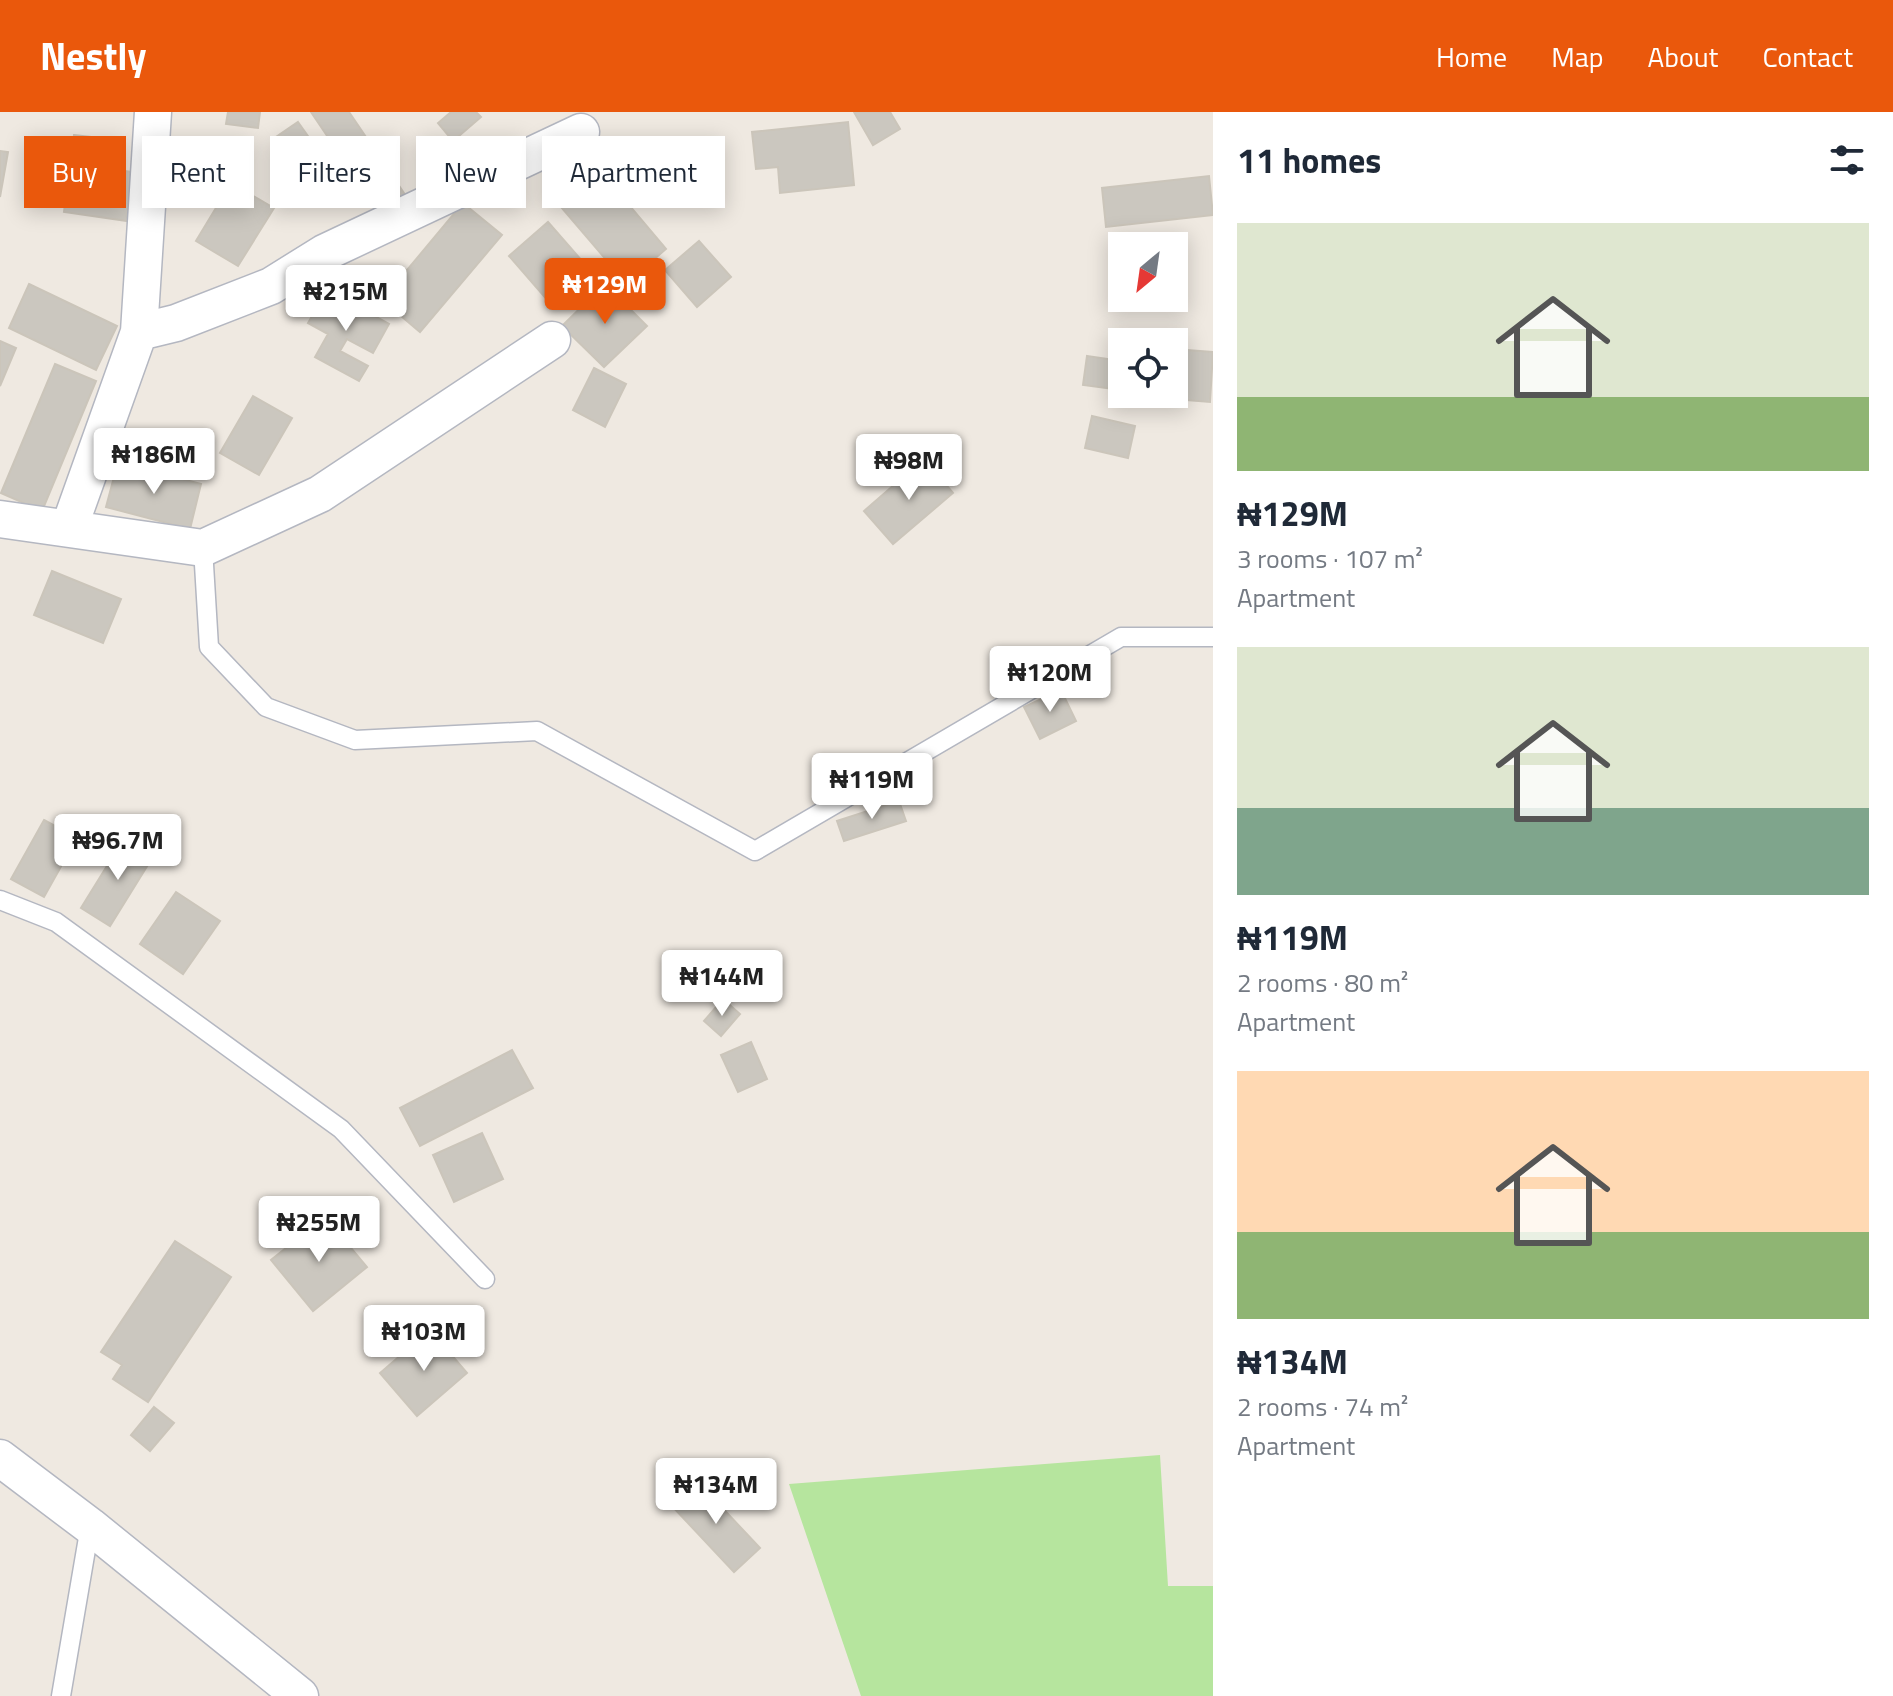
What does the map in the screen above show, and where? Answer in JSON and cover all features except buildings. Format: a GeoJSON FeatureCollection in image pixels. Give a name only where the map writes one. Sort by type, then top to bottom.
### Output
{"type":"FeatureCollection","features":[{"type":"Feature","properties":{"kind":"street"},"geometry":{"type":"LineString","coordinates":[[69,528],[139,332],[153,112]]}},
{"type":"Feature","properties":{"kind":"street"},"geometry":{"type":"LineString","coordinates":[[139,332],[176,323],[271,286],[324,253],[581,132]]}},
{"type":"Feature","properties":{"kind":"street"},"geometry":{"type":"LineString","coordinates":[[0,519],[203,548],[320,494],[552,340]]}},
{"type":"Feature","properties":{"kind":"street"},"geometry":{"type":"LineString","coordinates":[[0,1458],[90,1526],[300,1696]]}},
{"type":"Feature","properties":{"kind":"lane"},"geometry":{"type":"LineString","coordinates":[[203,548],[209,647],[266,707],[355,740],[537,731],[755,851],[1121,637],[1213,637]]}},
{"type":"Feature","properties":{"kind":"lane"},"geometry":{"type":"LineString","coordinates":[[0,900],[56,922],[341,1129],[485,1279]]}},
{"type":"Feature","properties":{"kind":"lane"},"geometry":{"type":"LineString","coordinates":[[61,1696],[90,1526]]}},
{"type":"Feature","properties":{"kind":"green space"},"geometry":{"type":"Polygon","coordinates":[[[1160,1455],[1168,1586],[1213,1586],[1213,1696],[861,1696],[789,1484],[1160,1455]]]}}]}
